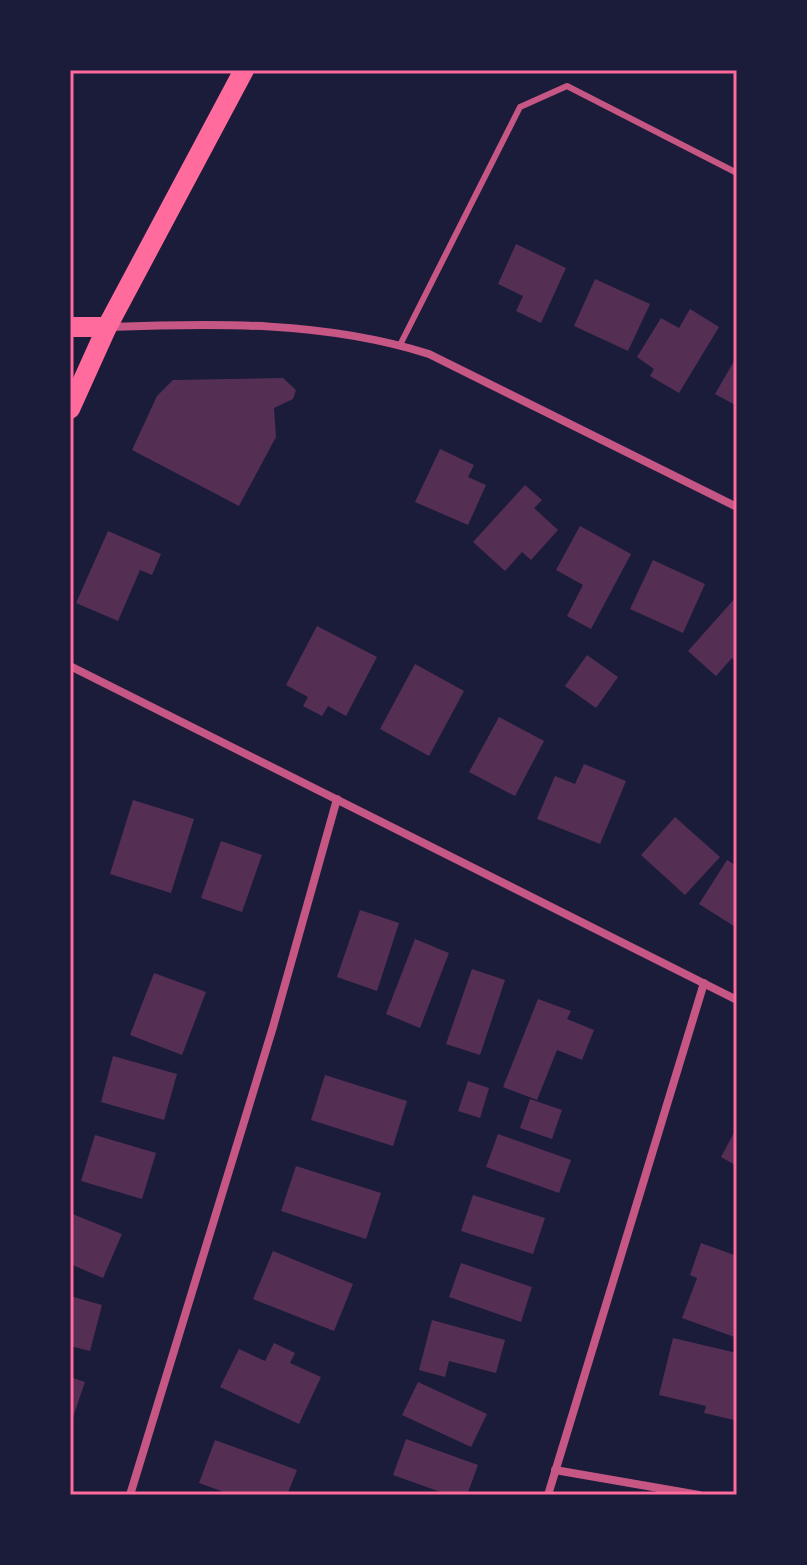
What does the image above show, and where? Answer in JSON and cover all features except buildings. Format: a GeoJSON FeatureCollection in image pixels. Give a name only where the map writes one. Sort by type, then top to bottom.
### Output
{"type":"FeatureCollection","features":[{"type":"Feature","properties":{"kind":"main road"},"geometry":{"type":"LineString","coordinates":[[70,409],[107,327],[244,70]]}},
{"type":"Feature","properties":{"kind":"main road"},"geometry":{"type":"LineString","coordinates":[[70,327],[107,327]]}},
{"type":"Feature","properties":{"kind":"street"},"geometry":{"type":"LineString","coordinates":[[107,327],[197,324],[329,330],[400,345],[429,354],[737,507]]}},
{"type":"Feature","properties":{"kind":"street"},"geometry":{"type":"LineString","coordinates":[[70,666],[737,1000]]}},
{"type":"Feature","properties":{"kind":"street"},"geometry":{"type":"LineString","coordinates":[[130,1495],[273,1027],[337,799]]}},
{"type":"Feature","properties":{"kind":"street"},"geometry":{"type":"LineString","coordinates":[[548,1495],[704,983]]}},
{"type":"Feature","properties":{"kind":"street"},"geometry":{"type":"LineString","coordinates":[[555,1470],[699,1495]]}},
{"type":"Feature","properties":{"kind":"lane"},"geometry":{"type":"LineString","coordinates":[[400,345],[520,107],[567,86],[737,173]]}}]}
